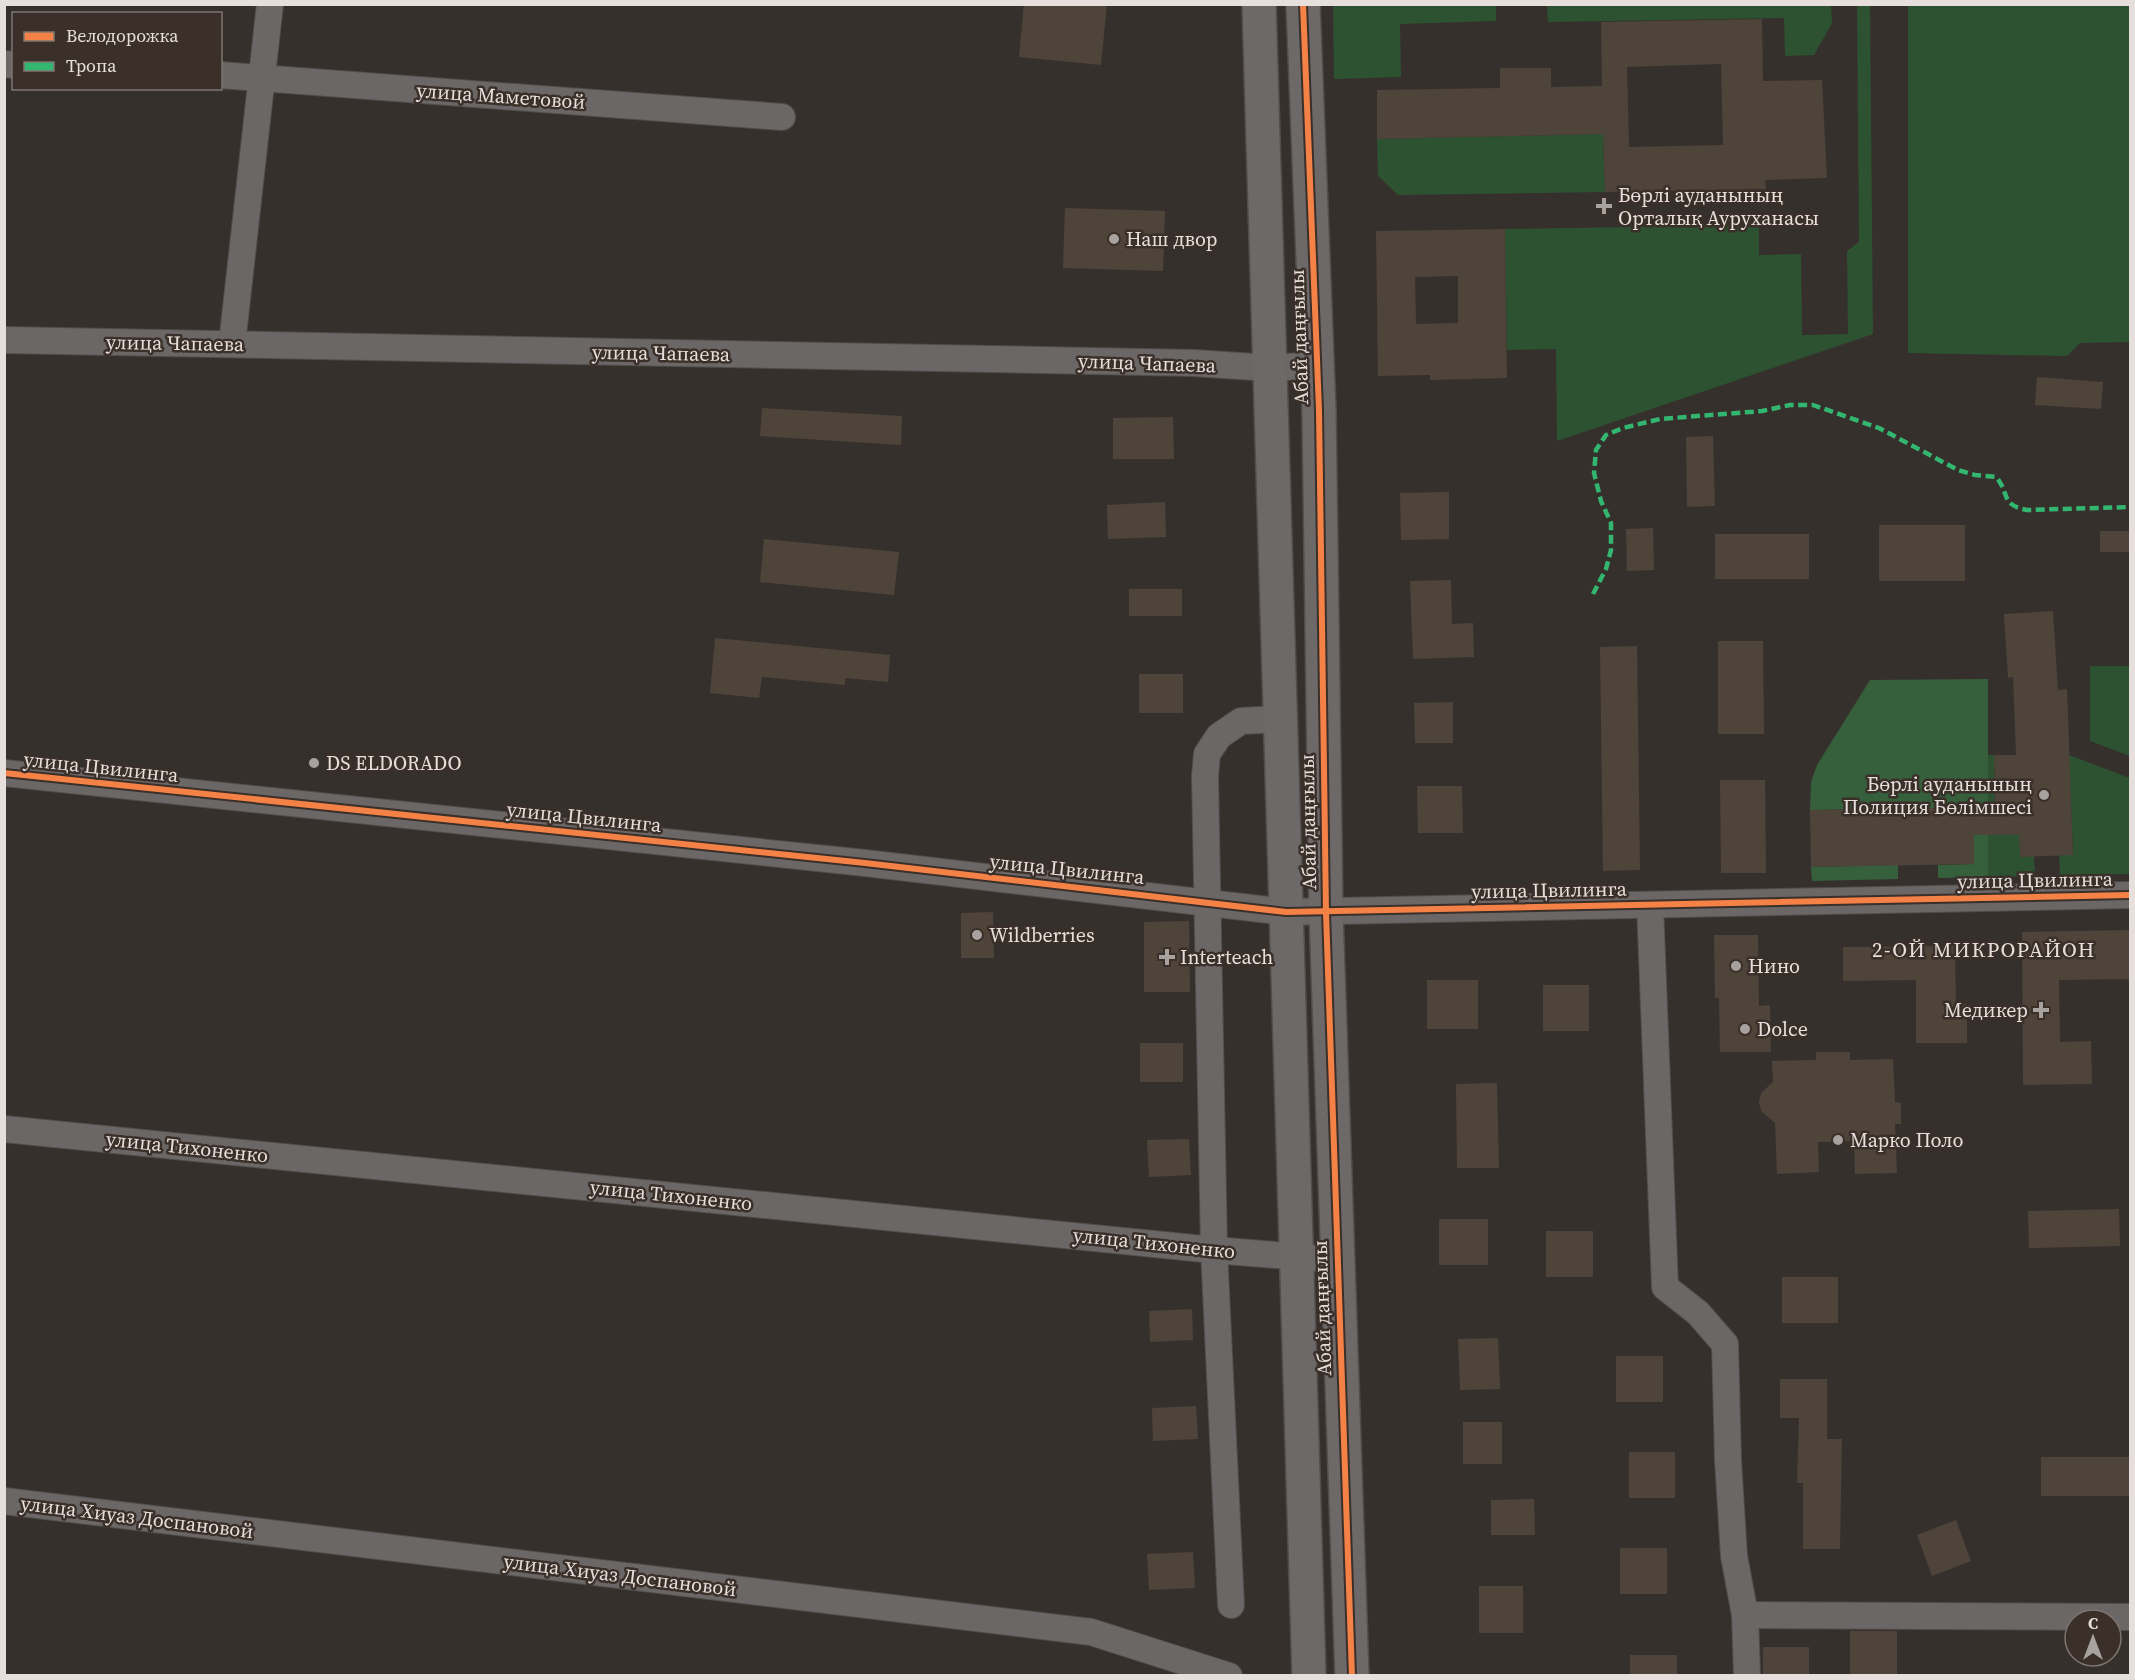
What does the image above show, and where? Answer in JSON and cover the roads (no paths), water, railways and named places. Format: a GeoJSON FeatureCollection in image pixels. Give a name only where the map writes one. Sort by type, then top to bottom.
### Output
{"type":"FeatureCollection","features":[{"type":"Feature","properties":{"kind":"street"},"geometry":{"type":"LineString","coordinates":[[232,344],[270,4]]}},
{"type":"Feature","properties":{"kind":"street","name":"Абай даңғылы"},"geometry":{"type":"LineString","coordinates":[[1259,4],[1309,1676]]}},
{"type":"Feature","properties":{"kind":"street","name":"Абай даңғылы"},"geometry":{"type":"LineString","coordinates":[[1303,4],[1317,365],[1326,912],[1352,1676]]}},
{"type":"Feature","properties":{"kind":"street","name":"улица Маметовой"},"geometry":{"type":"LineString","coordinates":[[222,75],[782,117]]}},
{"type":"Feature","properties":{"kind":"street","name":"улица Чапаева"},"geometry":{"type":"LineString","coordinates":[[4,340],[1182,363],[1270,368],[1317,365]]}},
{"type":"Feature","properties":{"kind":"street"},"geometry":{"type":"LineString","coordinates":[[1231,1605],[1214,1250],[1205,776],[1207,754],[1219,736],[1241,721],[1279,719]]}},
{"type":"Feature","properties":{"kind":"street","name":"улица Цвилинга"},"geometry":{"type":"LineString","coordinates":[[4,773],[865,863],[1286,912],[2130,895]]}},
{"type":"Feature","properties":{"kind":"street"},"geometry":{"type":"LineString","coordinates":[[1650,905],[1665,1287],[1698,1313],[1725,1344],[1728,1460],[1734,1556],[1745,1615],[1748,1676]]}},
{"type":"Feature","properties":{"kind":"street","name":"улица Тихоненко"},"geometry":{"type":"LineString","coordinates":[[4,1129],[1214,1250],[1337,1260]]}},
{"type":"Feature","properties":{"kind":"street","name":"улица Хиуаз Доспановой"},"geometry":{"type":"LineString","coordinates":[[4,1501],[1091,1632],[1229,1676]]}},
{"type":"Feature","properties":{"kind":"street"},"geometry":{"type":"LineString","coordinates":[[1745,1615],[2130,1617]]}},
{"type":"Feature","properties":{"kind":"place","name":"Бөрлі ауданының Орталық Ауруханасы"},"geometry":{"type":"Point","coordinates":[1604,206]}},
{"type":"Feature","properties":{"kind":"place","name":"Наш двор"},"geometry":{"type":"Point","coordinates":[1114,239]}},
{"type":"Feature","properties":{"kind":"place","name":"DS ELDORADO"},"geometry":{"type":"Point","coordinates":[314,763]}},
{"type":"Feature","properties":{"kind":"place","name":"Бөрлі ауданының Полиция Бөлімшесі"},"geometry":{"type":"Point","coordinates":[2044,795]}},
{"type":"Feature","properties":{"kind":"place","name":"Wildberries"},"geometry":{"type":"Point","coordinates":[977,935]}},
{"type":"Feature","properties":{"kind":"place","name":"Interteach"},"geometry":{"type":"Point","coordinates":[1167,957]}},
{"type":"Feature","properties":{"kind":"place","name":"Нино"},"geometry":{"type":"Point","coordinates":[1736,966]}},
{"type":"Feature","properties":{"kind":"place","name":"Медикер"},"geometry":{"type":"Point","coordinates":[2041,1010]}},
{"type":"Feature","properties":{"kind":"place","name":"Dolce"},"geometry":{"type":"Point","coordinates":[1745,1029]}},
{"type":"Feature","properties":{"kind":"place","name":"Марко Поло"},"geometry":{"type":"Point","coordinates":[1838,1140]}},
{"type":"Feature","properties":{"kind":"district","name":"2-ОЙ МИКРОРАЙОН"},"geometry":{"type":"Point","coordinates":[1984,950]}}]}
